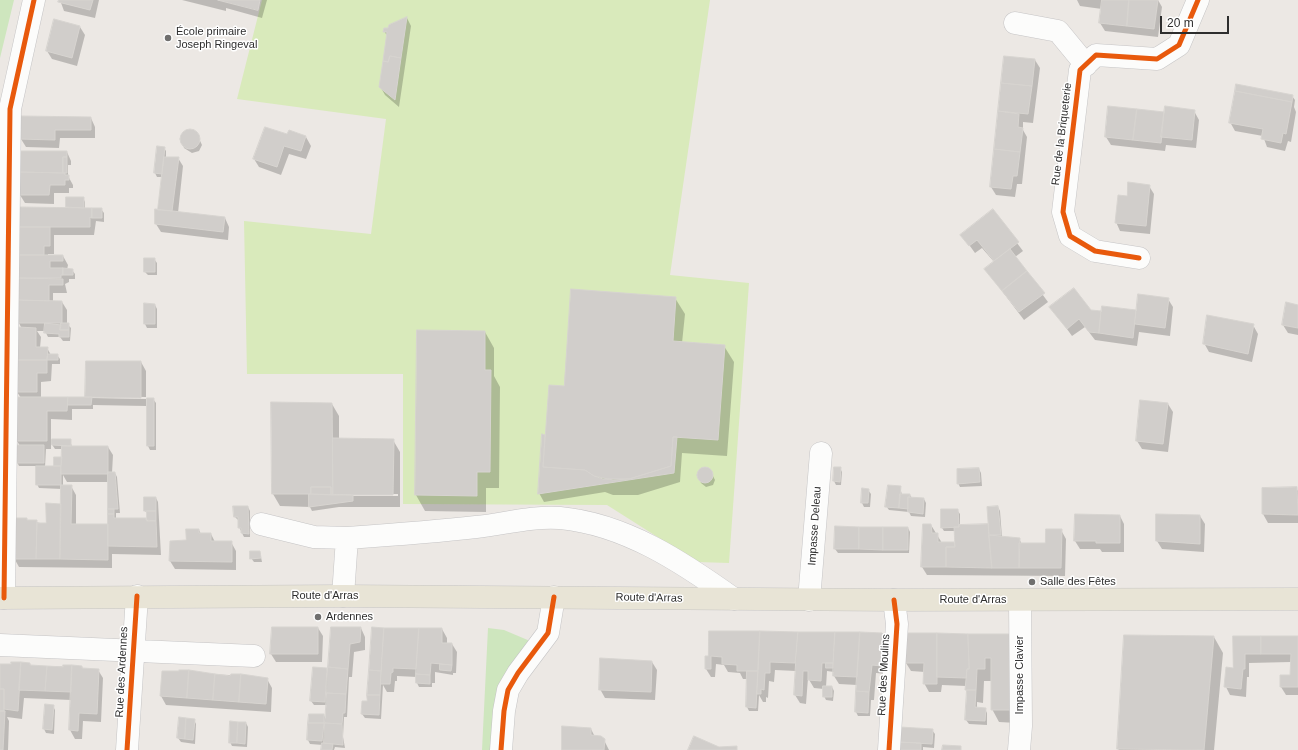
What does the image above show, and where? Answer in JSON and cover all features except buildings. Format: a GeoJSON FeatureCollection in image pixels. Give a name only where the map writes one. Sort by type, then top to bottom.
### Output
{"type":"FeatureCollection","features":[{"type":"Feature","properties":{"kind":"main road","name":"Route d'Arras"},"geometry":{"type":"LineString","coordinates":[[2,598],[137,596],[343,596],[809,600],[1298,599]]}},
{"type":"Feature","properties":{"kind":"street"},"geometry":{"type":"LineString","coordinates":[[2,598],[10,109],[34,0]]}},
{"type":"Feature","properties":{"kind":"street"},"geometry":{"type":"LineString","coordinates":[[1015,23],[1058,31],[1086,65],[1096,55],[1157,59],[1179,45],[1198,0]]}},
{"type":"Feature","properties":{"kind":"street","name":"Rue de la Briqueterie"},"geometry":{"type":"LineString","coordinates":[[1086,65],[1080,70],[1063,212],[1070,236],[1096,251],[1139,258]]}},
{"type":"Feature","properties":{"kind":"street","name":"Impasse Deleau"},"geometry":{"type":"LineString","coordinates":[[809,600],[821,453]]}},
{"type":"Feature","properties":{"kind":"street"},"geometry":{"type":"LineString","coordinates":[[262,524],[314,537],[347,538],[478,527],[526,519],[560,518],[589,523],[630,536],[683,563],[734,599]]}},
{"type":"Feature","properties":{"kind":"street"},"geometry":{"type":"LineString","coordinates":[[343,596],[347,538]]}},
{"type":"Feature","properties":{"kind":"street","name":"Rue des Ardennes"},"geometry":{"type":"LineString","coordinates":[[127,750],[137,596]]}},
{"type":"Feature","properties":{"kind":"street"},"geometry":{"type":"LineString","coordinates":[[501,750],[504,711],[508,690],[518,673],[548,633],[554,597]]}},
{"type":"Feature","properties":{"kind":"street","name":"Rue des Moulins"},"geometry":{"type":"LineString","coordinates":[[889,750],[897,624],[894,600]]}},
{"type":"Feature","properties":{"kind":"street","name":"Impasse Clavier"},"geometry":{"type":"LineString","coordinates":[[1019,750],[1021,726],[1020,600]]}},
{"type":"Feature","properties":{"kind":"street"},"geometry":{"type":"LineString","coordinates":[[0,645],[254,656]]}},
{"type":"Feature","properties":{"kind":"green space"},"geometry":{"type":"Polygon","coordinates":[[[0,0],[14,0],[0,58],[0,0]]]}},
{"type":"Feature","properties":{"kind":"green space"},"geometry":{"type":"Polygon","coordinates":[[[262,0],[710,0],[670,275],[749,283],[729,563],[697,562],[607,505],[403,504],[403,374],[247,374],[244,221],[371,234],[386,119],[237,99],[262,0]]]}},
{"type":"Feature","properties":{"kind":"green space"},"geometry":{"type":"Polygon","coordinates":[[[488,628],[504,630],[530,641],[494,750],[482,750],[488,628]]]}},
{"type":"Feature","properties":{"kind":"cycle path"},"geometry":{"type":"LineString","coordinates":[[4,598],[10,109],[34,0]]}},
{"type":"Feature","properties":{"kind":"cycle path"},"geometry":{"type":"LineString","coordinates":[[1139,258],[1095,251],[1070,236],[1063,212],[1080,70],[1096,55],[1157,59],[1179,45],[1198,0]]}},
{"type":"Feature","properties":{"kind":"cycle path"},"geometry":{"type":"LineString","coordinates":[[127,750],[137,596]]}},
{"type":"Feature","properties":{"kind":"cycle path"},"geometry":{"type":"LineString","coordinates":[[501,750],[504,711],[508,690],[518,673],[548,633],[554,597]]}},
{"type":"Feature","properties":{"kind":"cycle path"},"geometry":{"type":"LineString","coordinates":[[889,750],[897,624],[894,600]]}},
{"type":"Feature","properties":{"kind":"place","name":"École primaire Joseph Ringeval"},"geometry":{"type":"Point","coordinates":[168,38]}},
{"type":"Feature","properties":{"kind":"place","name":"Salle des Fêtes"},"geometry":{"type":"Point","coordinates":[1032,582]}},
{"type":"Feature","properties":{"kind":"place","name":"Ardennes"},"geometry":{"type":"Point","coordinates":[318,617]}}]}
